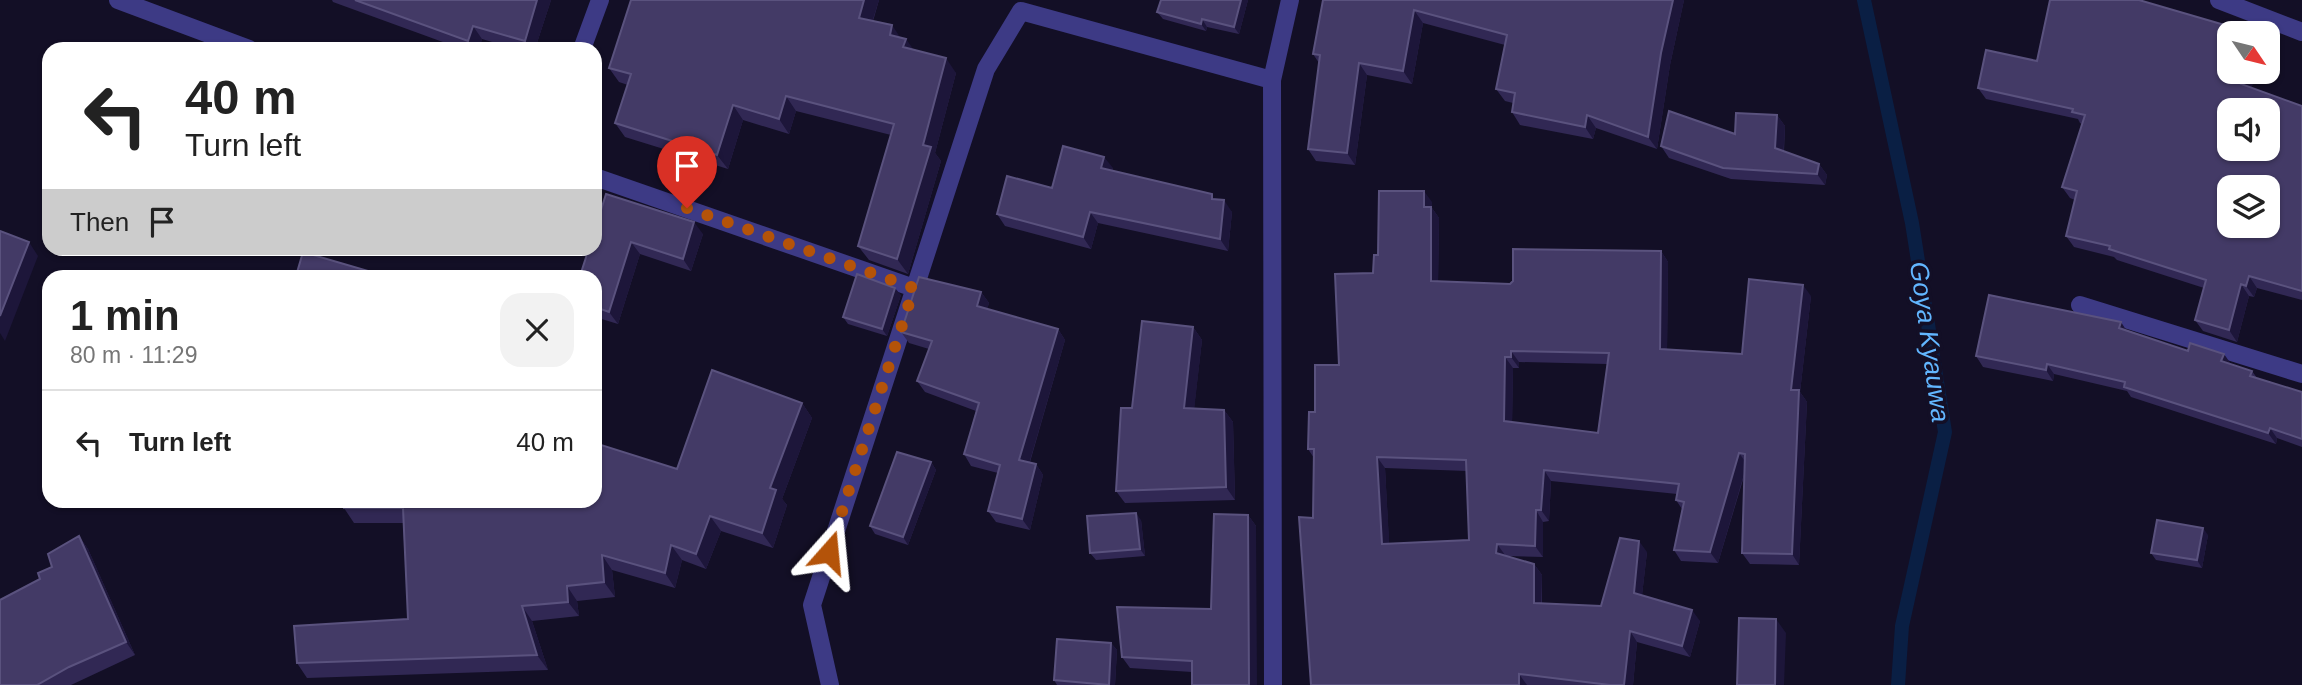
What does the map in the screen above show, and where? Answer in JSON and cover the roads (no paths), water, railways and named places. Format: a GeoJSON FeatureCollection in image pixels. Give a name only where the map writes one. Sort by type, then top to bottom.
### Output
{"type":"FeatureCollection","features":[{"type":"Feature","properties":{"kind":"street"},"geometry":{"type":"LineString","coordinates":[[118,0],[230,42]]}},
{"type":"Feature","properties":{"kind":"street"},"geometry":{"type":"LineString","coordinates":[[585,42],[600,0]]}},
{"type":"Feature","properties":{"kind":"street"},"geometry":{"type":"LineString","coordinates":[[1273,685],[1272,80],[1290,0]]}},
{"type":"Feature","properties":{"kind":"street"},"geometry":{"type":"LineString","coordinates":[[2219,0],[2302,32]]}},
{"type":"Feature","properties":{"kind":"street"},"geometry":{"type":"LineString","coordinates":[[830,685],[812,605],[986,69],[1021,11],[1272,80]]}},
{"type":"Feature","properties":{"kind":"street"},"geometry":{"type":"LineString","coordinates":[[602,179],[914,288]]}},
{"type":"Feature","properties":{"kind":"street"},"geometry":{"type":"LineString","coordinates":[[2080,305],[2302,374]]}},
{"type":"Feature","properties":{"kind":"waterway","name":"Goya Kyauwa"},"geometry":{"type":"LineString","coordinates":[[1864,0],[1912,223],[1945,432],[1902,626],[1898,685]]}}]}
